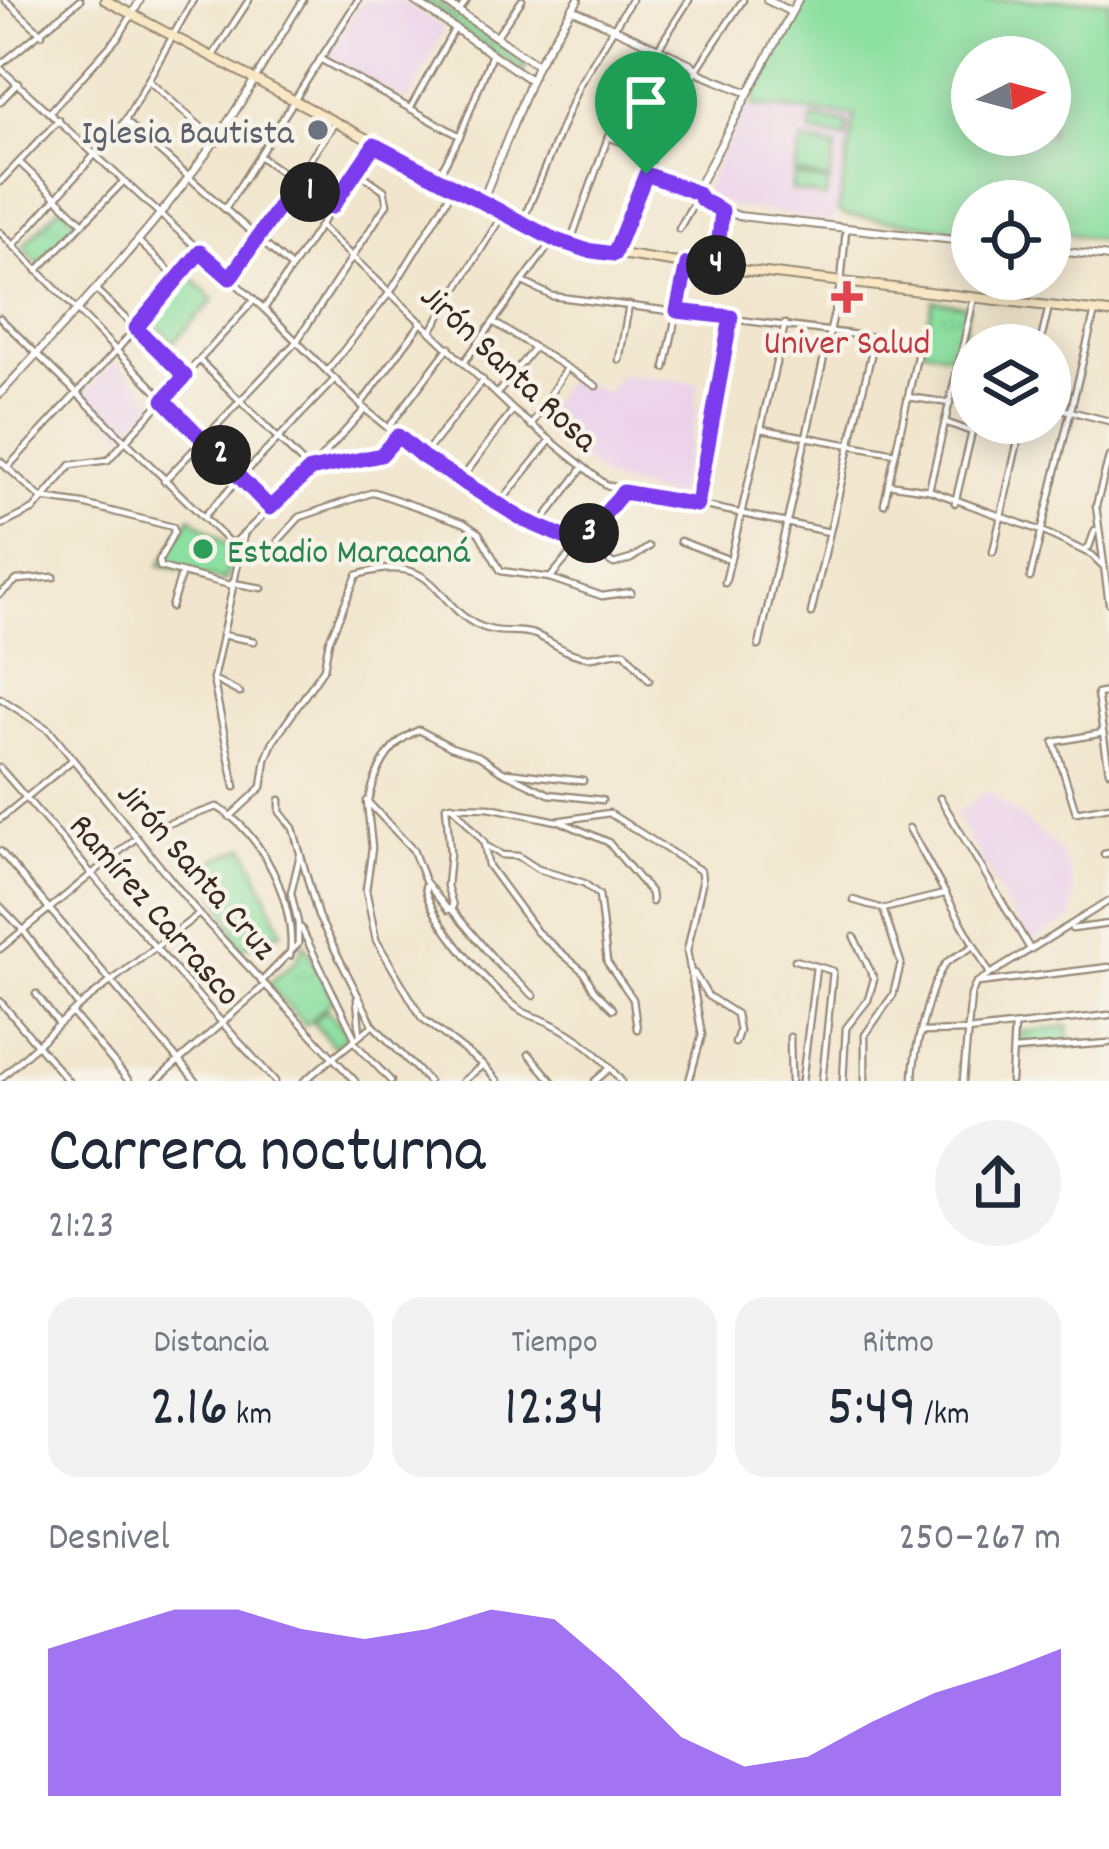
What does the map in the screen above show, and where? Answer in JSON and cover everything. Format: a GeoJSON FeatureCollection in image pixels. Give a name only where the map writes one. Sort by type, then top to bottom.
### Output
{"type":"FeatureCollection","features":[{"type":"Feature","properties":{"kind":"main road"},"geometry":{"type":"LineString","coordinates":[[106,0],[569,246],[951,295]]}},
{"type":"Feature","properties":{"kind":"main road"},"geometry":{"type":"LineString","coordinates":[[995,300],[1109,313]]}},
{"type":"Feature","properties":{"kind":"street"},"geometry":{"type":"LineString","coordinates":[[5,0],[41,34]]}},
{"type":"Feature","properties":{"kind":"street"},"geometry":{"type":"LineString","coordinates":[[80,0],[0,66],[423,457],[538,526],[614,564],[631,560],[649,547]]}},
{"type":"Feature","properties":{"kind":"street"},"geometry":{"type":"LineString","coordinates":[[50,112],[119,36],[140,0]]}},
{"type":"Feature","properties":{"kind":"street"},"geometry":{"type":"LineString","coordinates":[[0,247],[58,199],[125,121],[194,0]]}},
{"type":"Feature","properties":{"kind":"street"},"geometry":{"type":"LineString","coordinates":[[212,57],[249,0]]}},
{"type":"Feature","properties":{"kind":"street"},"geometry":{"type":"LineString","coordinates":[[0,394],[140,242],[191,178],[218,142],[302,0]]}},
{"type":"Feature","properties":{"kind":"street"},"geometry":{"type":"LineString","coordinates":[[225,209],[358,0]]}},
{"type":"Feature","properties":{"kind":"street"},"geometry":{"type":"LineString","coordinates":[[413,0],[531,80]]}},
{"type":"Feature","properties":{"kind":"street"},"geometry":{"type":"LineString","coordinates":[[442,0],[537,64]]}},
{"type":"Feature","properties":{"kind":"street"},"geometry":{"type":"LineString","coordinates":[[459,11],[467,0]]}},
{"type":"Feature","properties":{"kind":"street"},"geometry":{"type":"LineString","coordinates":[[496,37],[522,0]]}},
{"type":"Feature","properties":{"kind":"street"},"geometry":{"type":"LineString","coordinates":[[482,202],[537,64],[578,0]]}},
{"type":"Feature","properties":{"kind":"street"},"geometry":{"type":"LineString","coordinates":[[521,224],[578,85],[631,0]]}},
{"type":"Feature","properties":{"kind":"street"},"geometry":{"type":"LineString","coordinates":[[569,246],[627,92],[689,0]]}},
{"type":"Feature","properties":{"kind":"street"},"geometry":{"type":"LineString","coordinates":[[614,254],[653,153],[697,69],[743,0]]}},
{"type":"Feature","properties":{"kind":"street"},"geometry":{"type":"LineString","coordinates":[[767,0],[791,12]]}},
{"type":"Feature","properties":{"kind":"street"},"geometry":{"type":"LineString","coordinates":[[679,229],[746,92],[798,0]]}},
{"type":"Feature","properties":{"kind":"street"},"geometry":{"type":"LineString","coordinates":[[572,9],[746,92]]}},
{"type":"Feature","properties":{"kind":"street"},"geometry":{"type":"LineString","coordinates":[[410,108],[454,28]]}},
{"type":"Feature","properties":{"kind":"street"},"geometry":{"type":"LineString","coordinates":[[437,178],[460,136],[492,54]]}},
{"type":"Feature","properties":{"kind":"street"},"geometry":{"type":"LineString","coordinates":[[320,59],[460,136]]}},
{"type":"Feature","properties":{"kind":"street"},"geometry":{"type":"LineString","coordinates":[[149,81],[218,142]]}},
{"type":"Feature","properties":{"kind":"street"},"geometry":{"type":"LineString","coordinates":[[0,102],[18,83]]}},
{"type":"Feature","properties":{"kind":"street"},"geometry":{"type":"LineString","coordinates":[[0,182],[59,120]]}},
{"type":"Feature","properties":{"kind":"street"},"geometry":{"type":"LineString","coordinates":[[125,121],[292,268]]}},
{"type":"Feature","properties":{"kind":"street"},"geometry":{"type":"LineString","coordinates":[[230,278],[334,123]]}},
{"type":"Feature","properties":{"kind":"street"},"geometry":{"type":"LineString","coordinates":[[608,137],[653,153]]}},
{"type":"Feature","properties":{"kind":"street"},"geometry":{"type":"LineString","coordinates":[[264,309],[374,145]]}},
{"type":"Feature","properties":{"kind":"street"},"geometry":{"type":"LineString","coordinates":[[259,156],[332,207]]}},
{"type":"Feature","properties":{"kind":"street"},"geometry":{"type":"LineString","coordinates":[[19,162],[83,223]]}},
{"type":"Feature","properties":{"kind":"street"},"geometry":{"type":"LineString","coordinates":[[164,481],[297,341],[356,257],[387,204],[387,197],[357,171]]}},
{"type":"Feature","properties":{"kind":"street"},"geometry":{"type":"LineString","coordinates":[[646,174],[698,194],[722,211],[951,240]]}},
{"type":"Feature","properties":{"kind":"street"},"geometry":{"type":"LineString","coordinates":[[37,271],[123,182]]}},
{"type":"Feature","properties":{"kind":"street"},"geometry":{"type":"LineString","coordinates":[[327,371],[391,291],[454,188]]}},
{"type":"Feature","properties":{"kind":"street"},"geometry":{"type":"LineString","coordinates":[[716,266],[722,211]]}},
{"type":"Feature","properties":{"kind":"street"},"geometry":{"type":"LineString","coordinates":[[431,331],[503,214]]}},
{"type":"Feature","properties":{"kind":"street","name":"Jirón Santa Rosa"},"geometry":{"type":"LineString","coordinates":[[320,226],[514,410],[605,485],[830,532]]}},
{"type":"Feature","properties":{"kind":"street"},"geometry":{"type":"LineString","coordinates":[[758,646],[841,282],[846,230]]}},
{"type":"Feature","properties":{"kind":"street"},"geometry":{"type":"LineString","coordinates":[[0,232],[270,508]]}},
{"type":"Feature","properties":{"kind":"street"},"geometry":{"type":"LineString","coordinates":[[464,361],[553,239]]}},
{"type":"Feature","properties":{"kind":"street"},"geometry":{"type":"LineString","coordinates":[[140,242],[178,279]]}},
{"type":"Feature","properties":{"kind":"street"},"geometry":{"type":"LineString","coordinates":[[7,468],[200,252]]}},
{"type":"Feature","properties":{"kind":"street"},"geometry":{"type":"LineString","coordinates":[[1071,252],[1109,257]]}},
{"type":"Feature","properties":{"kind":"street"},"geometry":{"type":"LineString","coordinates":[[665,368],[687,264]]}},
{"type":"Feature","properties":{"kind":"street"},"geometry":{"type":"LineString","coordinates":[[523,282],[552,296],[920,344],[884,503]]}},
{"type":"Feature","properties":{"kind":"street"},"geometry":{"type":"LineString","coordinates":[[96,290],[185,376]]}},
{"type":"Feature","properties":{"kind":"street"},"geometry":{"type":"LineString","coordinates":[[0,526],[34,509],[71,465],[104,462],[254,300]]}},
{"type":"Feature","properties":{"kind":"street"},"geometry":{"type":"LineString","coordinates":[[619,360],[629,305]]}},
{"type":"Feature","properties":{"kind":"street"},"geometry":{"type":"LineString","coordinates":[[1045,324],[1049,306]]}},
{"type":"Feature","properties":{"kind":"street"},"geometry":{"type":"LineString","coordinates":[[1030,578],[1095,311]]}},
{"type":"Feature","properties":{"kind":"street"},"geometry":{"type":"LineString","coordinates":[[697,505],[731,317]]}},
{"type":"Feature","properties":{"kind":"street"},"geometry":{"type":"LineString","coordinates":[[0,318],[232,545],[310,470],[363,406],[422,322]]}},
{"type":"Feature","properties":{"kind":"street"},"geometry":{"type":"LineString","coordinates":[[495,323],[596,386]]}},
{"type":"Feature","properties":{"kind":"street"},"geometry":{"type":"LineString","coordinates":[[725,583],[785,324]]}},
{"type":"Feature","properties":{"kind":"street"},"geometry":{"type":"LineString","coordinates":[[811,613],[876,337]]}},
{"type":"Feature","properties":{"kind":"street"},"geometry":{"type":"LineString","coordinates":[[388,428],[449,346]]}},
{"type":"Feature","properties":{"kind":"street"},"geometry":{"type":"LineString","coordinates":[[497,394],[532,349]]}},
{"type":"Feature","properties":{"kind":"street"},"geometry":{"type":"LineString","coordinates":[[200,361],[310,470]]}},
{"type":"Feature","properties":{"kind":"street"},"geometry":{"type":"LineString","coordinates":[[532,426],[566,370]]}},
{"type":"Feature","properties":{"kind":"street"},"geometry":{"type":"LineString","coordinates":[[203,517],[334,379]]}},
{"type":"Feature","properties":{"kind":"street"},"geometry":{"type":"LineString","coordinates":[[423,457],[483,380]]}},
{"type":"Feature","properties":{"kind":"street"},"geometry":{"type":"LineString","coordinates":[[908,397],[950,403]]}},
{"type":"Feature","properties":{"kind":"street"},"geometry":{"type":"LineString","coordinates":[[928,490],[951,400]]}},
{"type":"Feature","properties":{"kind":"street"},"geometry":{"type":"LineString","coordinates":[[461,480],[514,410]]}},
{"type":"Feature","properties":{"kind":"street"},"geometry":{"type":"LineString","coordinates":[[1072,411],[1109,422]]}},
{"type":"Feature","properties":{"kind":"street"},"geometry":{"type":"LineString","coordinates":[[945,422],[972,432],[955,503]]}},
{"type":"Feature","properties":{"kind":"street"},"geometry":{"type":"LineString","coordinates":[[762,429],[896,453]]}},
{"type":"Feature","properties":{"kind":"street"},"geometry":{"type":"LineString","coordinates":[[310,470],[381,455],[398,436]]}},
{"type":"Feature","properties":{"kind":"street"},"geometry":{"type":"LineString","coordinates":[[500,503],[549,441]]}},
{"type":"Feature","properties":{"kind":"street"},"geometry":{"type":"LineString","coordinates":[[993,552],[1017,444]]}},
{"type":"Feature","properties":{"kind":"street"},"geometry":{"type":"LineString","coordinates":[[1109,457],[1100,485],[1097,528],[1109,603]]}},
{"type":"Feature","properties":{"kind":"street"},"geometry":{"type":"LineString","coordinates":[[0,461],[41,498],[172,527],[174,532],[158,560],[163,570],[262,588]]}},
{"type":"Feature","properties":{"kind":"street"},"geometry":{"type":"LineString","coordinates":[[538,526],[582,469]]}},
{"type":"Feature","properties":{"kind":"street"},"geometry":{"type":"LineString","coordinates":[[888,484],[928,490],[1044,532],[1102,565]]}},
{"type":"Feature","properties":{"kind":"street"},"geometry":{"type":"LineString","coordinates":[[1100,485],[1109,488]]}},
{"type":"Feature","properties":{"kind":"street"},"geometry":{"type":"LineString","coordinates":[[278,541],[300,517],[374,492],[416,504],[479,532],[501,571],[550,578],[602,596],[631,592]]}},
{"type":"Feature","properties":{"kind":"street"},"geometry":{"type":"LineString","coordinates":[[550,578],[623,492]]}},
{"type":"Feature","properties":{"kind":"street"},"geometry":{"type":"LineString","coordinates":[[1082,550],[1089,547],[1097,528]]}},
{"type":"Feature","properties":{"kind":"street"},"geometry":{"type":"LineString","coordinates":[[1097,528],[1109,535]]}},
{"type":"Feature","properties":{"kind":"street"},"geometry":{"type":"LineString","coordinates":[[235,787],[213,679],[244,535]]}},
{"type":"Feature","properties":{"kind":"street"},"geometry":{"type":"LineString","coordinates":[[680,541],[730,560]]}},
{"type":"Feature","properties":{"kind":"street"},"geometry":{"type":"LineString","coordinates":[[230,817],[262,788],[273,742],[323,668],[329,640],[357,575],[384,569],[410,571],[431,582],[487,629],[538,636],[558,649],[586,657],[625,652],[649,680]]}},
{"type":"Feature","properties":{"kind":"street"},"geometry":{"type":"LineString","coordinates":[[171,608],[181,574]]}},
{"type":"Feature","properties":{"kind":"street"},"geometry":{"type":"LineString","coordinates":[[0,594],[17,580],[54,577]]}},
{"type":"Feature","properties":{"kind":"street"},"geometry":{"type":"LineString","coordinates":[[222,635],[254,641]]}},
{"type":"Feature","properties":{"kind":"street"},"geometry":{"type":"LineString","coordinates":[[213,679],[240,694]]}},
{"type":"Feature","properties":{"kind":"street"},"geometry":{"type":"LineString","coordinates":[[1109,692],[1096,694],[1109,770]]}},
{"type":"Feature","properties":{"kind":"street","name":"Jirón Santa Cruz"},"geometry":{"type":"LineString","coordinates":[[0,698],[49,730],[199,914],[355,1081]]}},
{"type":"Feature","properties":{"kind":"street"},"geometry":{"type":"LineString","coordinates":[[498,1081],[422,1018],[376,940],[366,890],[372,848],[365,807],[382,761],[413,731],[424,731],[549,794],[602,800]]}},
{"type":"Feature","properties":{"kind":"street"},"geometry":{"type":"LineString","coordinates":[[1103,733],[1054,742],[1076,812],[1109,806]]}},
{"type":"Feature","properties":{"kind":"street"},"geometry":{"type":"LineString","coordinates":[[0,819],[70,761]]}},
{"type":"Feature","properties":{"kind":"street","name":"Ramírez Carrasco"},"geometry":{"type":"LineString","coordinates":[[0,768],[153,949],[275,1081]]}},
{"type":"Feature","properties":{"kind":"street"},"geometry":{"type":"LineString","coordinates":[[501,771],[583,781]]}},
{"type":"Feature","properties":{"kind":"street"},"geometry":{"type":"LineString","coordinates":[[940,798],[1030,949]]}},
{"type":"Feature","properties":{"kind":"street"},"geometry":{"type":"LineString","coordinates":[[280,800],[280,812],[293,828],[318,916],[356,993],[373,1025],[428,1081]]}},
{"type":"Feature","properties":{"kind":"street"},"geometry":{"type":"LineString","coordinates":[[369,801],[413,850],[430,908],[441,926],[519,1010],[590,1048],[621,1081]]}},
{"type":"Feature","properties":{"kind":"street"},"geometry":{"type":"LineString","coordinates":[[452,805],[484,845],[584,883],[599,895],[608,962],[632,1000],[637,1029]]}},
{"type":"Feature","properties":{"kind":"street"},"geometry":{"type":"LineString","coordinates":[[534,995],[500,965],[451,909],[446,806],[501,809],[557,820],[608,842],[651,893],[652,902]]}},
{"type":"Feature","properties":{"kind":"street"},"geometry":{"type":"LineString","coordinates":[[167,824],[217,807],[230,817],[262,853],[281,890],[291,926],[290,956]]}},
{"type":"Feature","properties":{"kind":"street"},"geometry":{"type":"LineString","coordinates":[[557,820],[609,813],[701,871],[687,940],[702,1025],[689,1081]]}},
{"type":"Feature","properties":{"kind":"street"},"geometry":{"type":"LineString","coordinates":[[909,828],[989,972]]}},
{"type":"Feature","properties":{"kind":"street"},"geometry":{"type":"LineString","coordinates":[[0,949],[136,838]]}},
{"type":"Feature","properties":{"kind":"street"},"geometry":{"type":"LineString","coordinates":[[484,845],[488,865],[537,932],[584,971],[613,1009]]}},
{"type":"Feature","properties":{"kind":"street"},"geometry":{"type":"LineString","coordinates":[[0,851],[196,1081]]}},
{"type":"Feature","properties":{"kind":"street"},"geometry":{"type":"LineString","coordinates":[[157,1081],[222,1024],[298,944],[292,893],[301,853]]}},
{"type":"Feature","properties":{"kind":"street"},"geometry":{"type":"LineString","coordinates":[[424,881],[442,907],[451,909]]}},
{"type":"Feature","properties":{"kind":"street"},"geometry":{"type":"LineString","coordinates":[[853,900],[883,909],[944,895]]}},
{"type":"Feature","properties":{"kind":"street"},"geometry":{"type":"LineString","coordinates":[[963,1081],[970,995],[976,983],[1109,901]]}},
{"type":"Feature","properties":{"kind":"street"},"geometry":{"type":"LineString","coordinates":[[0,906],[79,1006]]}},
{"type":"Feature","properties":{"kind":"street"},"geometry":{"type":"LineString","coordinates":[[865,1081],[867,1028],[892,994],[901,963],[883,909]]}},
{"type":"Feature","properties":{"kind":"street"},"geometry":{"type":"LineString","coordinates":[[2,1078],[79,1006],[199,914]]}},
{"type":"Feature","properties":{"kind":"street"},"geometry":{"type":"LineString","coordinates":[[298,923],[356,1038],[391,1081]]}},
{"type":"Feature","properties":{"kind":"street"},"geometry":{"type":"LineString","coordinates":[[1066,930],[1109,924]]}},
{"type":"Feature","properties":{"kind":"street"},"geometry":{"type":"LineString","coordinates":[[843,1081],[846,1028],[874,979],[854,937]]}},
{"type":"Feature","properties":{"kind":"street"},"geometry":{"type":"LineString","coordinates":[[913,1081],[922,1031],[946,964],[972,947]]}},
{"type":"Feature","properties":{"kind":"street"},"geometry":{"type":"LineString","coordinates":[[795,960],[833,971],[822,1081]]}},
{"type":"Feature","properties":{"kind":"street"},"geometry":{"type":"LineString","coordinates":[[802,1081],[816,967]]}},
{"type":"Feature","properties":{"kind":"street"},"geometry":{"type":"LineString","coordinates":[[692,968],[708,996],[736,1014],[735,1043]]}},
{"type":"Feature","properties":{"kind":"street"},"geometry":{"type":"LineString","coordinates":[[976,983],[1109,968]]}},
{"type":"Feature","properties":{"kind":"street"},"geometry":{"type":"LineString","coordinates":[[356,993],[356,1038]]}},
{"type":"Feature","properties":{"kind":"street"},"geometry":{"type":"LineString","coordinates":[[36,994],[60,1025]]}},
{"type":"Feature","properties":{"kind":"street"},"geometry":{"type":"LineString","coordinates":[[0,1001],[68,1081]]}},
{"type":"Feature","properties":{"kind":"street"},"geometry":{"type":"LineString","coordinates":[[72,1013],[129,1081]]}},
{"type":"Feature","properties":{"kind":"street"},"geometry":{"type":"LineString","coordinates":[[922,1031],[1014,1027],[1109,1015]]}},
{"type":"Feature","properties":{"kind":"street"},"geometry":{"type":"LineString","coordinates":[[304,1081],[373,1025]]}},
{"type":"Feature","properties":{"kind":"street"},"geometry":{"type":"LineString","coordinates":[[1010,1081],[1014,1027]]}},
{"type":"Feature","properties":{"kind":"street"},"geometry":{"type":"LineString","coordinates":[[790,1037],[791,1081]]}},
{"type":"Feature","properties":{"kind":"street"},"geometry":{"type":"LineString","coordinates":[[1013,1050],[1109,1043]]}},
{"type":"Feature","properties":{"kind":"street"},"geometry":{"type":"LineString","coordinates":[[529,1054],[552,1081]]}},
{"type":"Feature","properties":{"kind":"street"},"geometry":{"type":"LineString","coordinates":[[463,1081],[483,1065]]}},
{"type":"Feature","properties":{"kind":"street"},"geometry":{"type":"LineString","coordinates":[[595,1081],[610,1068]]}},
{"type":"Feature","properties":{"kind":"shaded area"},"geometry":{"type":"Polygon","coordinates":[[[363,0],[401,0],[444,29],[409,102],[326,58],[363,0]]]}},
{"type":"Feature","properties":{"kind":"shaded area"},"geometry":{"type":"Polygon","coordinates":[[[744,105],[855,116],[834,223],[728,206],[708,195],[705,189],[744,105]]]}},
{"type":"Feature","properties":{"kind":"shaded area"},"geometry":{"type":"Polygon","coordinates":[[[114,360],[156,402],[124,434],[84,394],[114,360]]]}},
{"type":"Feature","properties":{"kind":"shaded area"},"geometry":{"type":"Polygon","coordinates":[[[619,374],[699,383],[676,498],[606,480],[538,422],[568,376],[606,393],[619,374]]]}},
{"type":"Feature","properties":{"kind":"shaded area"},"geometry":{"type":"Polygon","coordinates":[[[988,791],[1057,847],[1071,876],[1074,917],[1029,943],[955,814],[988,791]]]}},
{"type":"Feature","properties":{"kind":"green space"},"geometry":{"type":"Polygon","coordinates":[[[418,0],[433,0],[527,64],[523,72],[418,0]]]}},
{"type":"Feature","properties":{"kind":"green space"},"geometry":{"type":"Polygon","coordinates":[[[807,0],[1109,0],[1109,242],[1071,234],[1071,180],[951,180],[951,228],[843,215],[838,211],[855,116],[754,106],[756,88],[807,0]]]}},
{"type":"Feature","properties":{"kind":"green space"},"geometry":{"type":"Polygon","coordinates":[[[813,118],[848,123],[846,138],[811,133],[813,118]]]}},
{"type":"Feature","properties":{"kind":"green space"},"geometry":{"type":"Polygon","coordinates":[[[802,141],[836,148],[829,181],[795,173],[802,141]]]}},
{"type":"Feature","properties":{"kind":"green space"},"geometry":{"type":"Polygon","coordinates":[[[795,175],[829,183],[825,198],[791,190],[795,175]]]}},
{"type":"Feature","properties":{"kind":"green space"},"geometry":{"type":"Polygon","coordinates":[[[61,206],[78,223],[38,264],[23,246],[61,206]]]}},
{"type":"Feature","properties":{"kind":"green space"},"geometry":{"type":"Polygon","coordinates":[[[190,276],[214,300],[173,342],[149,318],[190,276]]]}},
{"type":"Feature","properties":{"kind":"green space"},"geometry":{"type":"Polygon","coordinates":[[[933,300],[969,306],[965,324],[951,324],[951,354],[922,349],[933,300]]]}},
{"type":"Feature","properties":{"kind":"green space","name":"Estadio Maracaná"},"geometry":{"type":"Polygon","coordinates":[[[191,517],[229,546],[239,543],[225,581],[160,565],[191,517]]]}},
{"type":"Feature","properties":{"kind":"green space"},"geometry":{"type":"Polygon","coordinates":[[[246,847],[282,932],[240,949],[205,863],[246,847]]]}},
{"type":"Feature","properties":{"kind":"green space"},"geometry":{"type":"Polygon","coordinates":[[[304,943],[334,999],[305,1025],[268,984],[297,960],[304,943]]]}},
{"type":"Feature","properties":{"kind":"green space"},"geometry":{"type":"Polygon","coordinates":[[[326,1009],[349,1034],[335,1047],[312,1022],[326,1009]]]}},
{"type":"Feature","properties":{"kind":"green space"},"geometry":{"type":"Polygon","coordinates":[[[1068,1026],[1070,1045],[1019,1047],[1020,1032],[1068,1026]]]}},
{"type":"Feature","properties":{"kind":"place","name":"Iglesia Bautista"},"geometry":{"type":"Point","coordinates":[318,130]}},
{"type":"Feature","properties":{"kind":"place","name":"Univer Salud"},"geometry":{"type":"Point","coordinates":[847,297]}},
{"type":"Feature","properties":{"kind":"place","name":"Estadio Maracaná"},"geometry":{"type":"Point","coordinates":[203,549]}},
{"type":"Feature","properties":{"kind":"route"},"geometry":{"type":"LineString","coordinates":[[374,145],[553,239],[614,254],[646,174],[697,193],[722,211],[716,266],[687,264],[677,311],[731,317],[712,434],[697,505],[623,492],[580,544],[524,520],[423,457],[398,436],[381,455],[310,470],[270,508],[164,400],[185,376],[136,328],[200,252],[230,278],[296,182],[332,207],[374,145]]}}]}
